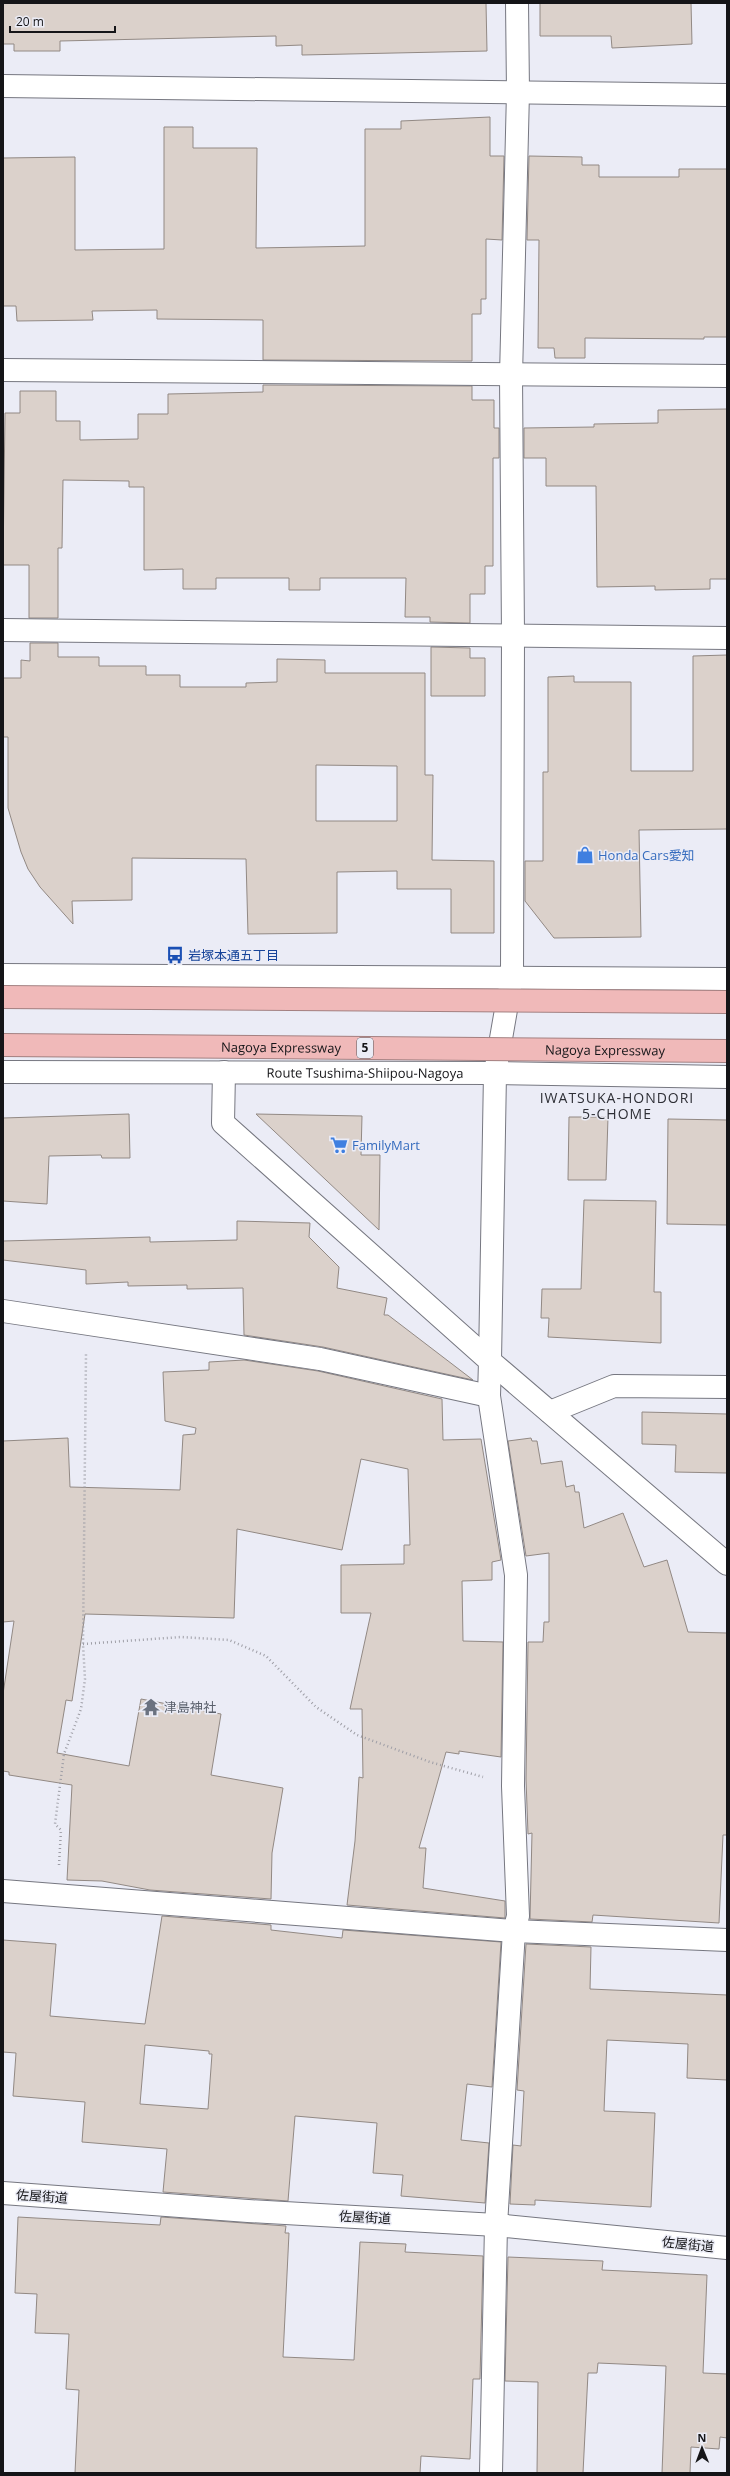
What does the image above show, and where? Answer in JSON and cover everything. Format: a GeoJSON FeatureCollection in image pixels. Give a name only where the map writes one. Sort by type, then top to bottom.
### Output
{"type":"FeatureCollection","features":[{"type":"Feature","properties":{"kind":"highway"},"geometry":{"type":"LineString","coordinates":[[3,997],[727,1002]]}},
{"type":"Feature","properties":{"kind":"highway","name":"Nagoya Expressway"},"geometry":{"type":"LineString","coordinates":[[3,1045],[727,1051]]}},
{"type":"Feature","properties":{"kind":"street"},"geometry":{"type":"LineString","coordinates":[[491,2473],[496,2224],[514,1931],[518,1916],[513,1786],[516,1575],[489,1396],[495,1073],[512,977],[513,636],[511,376],[518,92],[517,3]]}},
{"type":"Feature","properties":{"kind":"street"},"geometry":{"type":"LineString","coordinates":[[3,86],[727,95]]}},
{"type":"Feature","properties":{"kind":"street"},"geometry":{"type":"LineString","coordinates":[[3,370],[511,376],[727,376]]}},
{"type":"Feature","properties":{"kind":"street"},"geometry":{"type":"LineString","coordinates":[[3,630],[727,638]]}},
{"type":"Feature","properties":{"kind":"street"},"geometry":{"type":"LineString","coordinates":[[3,975],[727,979]]}},
{"type":"Feature","properties":{"kind":"street","name":"Route Tsushima-Shiipou-Nagoya"},"geometry":{"type":"LineString","coordinates":[[3,1072],[495,1073],[727,1077]]}},
{"type":"Feature","properties":{"kind":"street"},"geometry":{"type":"LineString","coordinates":[[224,1072],[223,1123],[490,1361],[727,1564]]}},
{"type":"Feature","properties":{"kind":"street"},"geometry":{"type":"LineString","coordinates":[[3,1311],[320,1359],[489,1396]]}},
{"type":"Feature","properties":{"kind":"street"},"geometry":{"type":"LineString","coordinates":[[550,1412],[614,1386],[727,1387]]}},
{"type":"Feature","properties":{"kind":"street"},"geometry":{"type":"LineString","coordinates":[[3,1891],[514,1931],[727,1940]]}},
{"type":"Feature","properties":{"kind":"street","name":"佐屋街道"},"geometry":{"type":"LineString","coordinates":[[3,2193],[240,2210],[496,2224],[727,2248]]}},
{"type":"Feature","properties":{"kind":"path"},"geometry":{"type":"LineString","coordinates":[[58,1896],[61,1830],[55,1824],[64,1754],[81,1709],[85,1679],[83,1644],[86,1323]]}},
{"type":"Feature","properties":{"kind":"path"},"geometry":{"type":"LineString","coordinates":[[83,1644],[181,1637],[229,1640],[266,1656],[316,1707],[357,1735],[430,1762],[513,1786]]}},
{"type":"Feature","properties":{"kind":"building"},"geometry":{"type":"Polygon","coordinates":[[[3,3],[486,3],[487,51],[302,55],[302,45],[276,46],[276,36],[60,41],[60,51],[14,51],[14,44],[3,44],[3,3]]]}},
{"type":"Feature","properties":{"kind":"building"},"geometry":{"type":"Polygon","coordinates":[[[540,3],[691,3],[692,44],[612,48],[611,36],[540,36],[540,3]]]}},
{"type":"Feature","properties":{"kind":"building"},"geometry":{"type":"Polygon","coordinates":[[[490,117],[490,156],[504,156],[502,240],[486,239],[486,299],[481,299],[481,314],[472,314],[472,361],[263,360],[263,320],[157,319],[157,310],[92,311],[93,320],[17,321],[16,306],[3,306],[3,158],[75,157],[75,250],[164,249],[164,127],[193,127],[193,148],[257,148],[256,248],[365,246],[365,129],[401,129],[401,121],[490,117]]]}},
{"type":"Feature","properties":{"kind":"building"},"geometry":{"type":"Polygon","coordinates":[[[529,156],[582,157],[582,165],[599,165],[599,177],[679,177],[679,169],[727,169],[727,337],[704,337],[704,339],[585,338],[585,358],[555,358],[554,348],[538,348],[539,240],[527,240],[529,156]]]}},
{"type":"Feature","properties":{"kind":"building"},"geometry":{"type":"Polygon","coordinates":[[[263,385],[472,386],[472,400],[494,400],[494,428],[499,428],[499,458],[493,458],[493,566],[485,566],[485,594],[470,594],[470,623],[430,622],[430,617],[405,617],[406,578],[320,578],[320,590],[289,590],[289,578],[216,578],[216,589],[183,589],[183,569],[144,570],[144,487],[129,487],[129,481],[63,480],[62,548],[58,548],[58,618],[29,618],[29,565],[3,565],[5,413],[20,413],[20,391],[56,391],[56,421],[80,421],[80,440],[138,439],[138,414],[168,414],[168,394],[263,392],[263,385]]]}},
{"type":"Feature","properties":{"kind":"building"},"geometry":{"type":"Polygon","coordinates":[[[727,409],[727,579],[710,579],[710,589],[655,590],[655,586],[597,587],[596,486],[546,486],[546,458],[524,458],[524,428],[594,427],[594,424],[658,423],[658,410],[727,409]]]}},
{"type":"Feature","properties":{"kind":"building"},"geometry":{"type":"Polygon","coordinates":[[[30,643],[58,643],[58,657],[99,657],[99,666],[146,666],[146,675],[180,675],[180,687],[246,687],[246,683],[277,682],[277,659],[325,660],[325,673],[425,673],[425,775],[433,775],[432,860],[494,861],[494,933],[451,933],[451,889],[397,889],[397,871],[337,872],[337,933],[248,934],[246,859],[132,858],[132,900],[72,901],[73,924],[40,887],[28,869],[21,852],[8,808],[8,737],[3,737],[3,678],[21,678],[21,660],[30,661],[30,643]],[[316,765],[316,821],[397,821],[397,766],[316,765]]]}},
{"type":"Feature","properties":{"kind":"building"},"geometry":{"type":"Polygon","coordinates":[[[431,647],[470,648],[470,658],[485,658],[485,696],[431,696],[431,647]]]}},
{"type":"Feature","properties":{"kind":"building"},"geometry":{"type":"Polygon","coordinates":[[[727,655],[727,829],[639,830],[641,937],[554,938],[525,901],[525,861],[543,861],[543,772],[548,772],[548,677],[574,676],[574,682],[631,682],[631,771],[693,771],[693,656],[727,655]]]}},
{"type":"Feature","properties":{"kind":"building"},"geometry":{"type":"Polygon","coordinates":[[[129,1114],[130,1158],[102,1158],[101,1155],[49,1156],[47,1204],[3,1201],[3,1118],[129,1114]]]}},
{"type":"Feature","properties":{"kind":"building"},"geometry":{"type":"Polygon","coordinates":[[[256,1114],[362,1116],[361,1155],[380,1155],[379,1230],[256,1114]]]}},
{"type":"Feature","properties":{"kind":"building"},"geometry":{"type":"Polygon","coordinates":[[[569,1117],[608,1117],[606,1180],[568,1180],[569,1117]]]}},
{"type":"Feature","properties":{"kind":"building"},"geometry":{"type":"Polygon","coordinates":[[[668,1119],[727,1120],[727,1225],[667,1224],[668,1119]]]}},
{"type":"Feature","properties":{"kind":"building"},"geometry":{"type":"Polygon","coordinates":[[[584,1200],[656,1201],[654,1292],[661,1292],[661,1343],[548,1337],[549,1318],[541,1318],[542,1289],[581,1289],[584,1200]]]}},
{"type":"Feature","properties":{"kind":"building"},"geometry":{"type":"Polygon","coordinates":[[[237,1221],[310,1223],[309,1237],[339,1267],[337,1288],[387,1298],[384,1315],[388,1315],[473,1380],[323,1347],[244,1335],[243,1288],[187,1289],[187,1285],[128,1286],[128,1282],[86,1284],[86,1270],[3,1260],[3,1241],[150,1237],[150,1242],[237,1240],[237,1221]]]}},
{"type":"Feature","properties":{"kind":"building"},"geometry":{"type":"Polygon","coordinates":[[[244,1360],[318,1371],[442,1399],[443,1440],[481,1439],[501,1560],[492,1562],[492,1580],[462,1581],[463,1641],[503,1642],[501,1757],[459,1751],[459,1754],[446,1752],[419,1848],[426,1848],[423,1888],[505,1901],[505,1918],[347,1905],[355,1841],[359,1777],[363,1778],[362,1709],[350,1709],[371,1613],[341,1613],[341,1565],[404,1564],[404,1545],[410,1545],[408,1469],[361,1459],[342,1550],[237,1529],[234,1618],[85,1614],[72,1701],[66,1700],[57,1753],[129,1766],[141,1699],[221,1714],[211,1775],[283,1788],[272,1853],[271,1899],[150,1890],[102,1881],[67,1880],[72,1785],[9,1775],[9,1772],[3,1771],[3,1694],[14,1621],[3,1622],[3,1441],[68,1438],[70,1487],[180,1490],[183,1435],[195,1434],[196,1428],[165,1421],[163,1372],[209,1370],[209,1362],[244,1360]]]}},
{"type":"Feature","properties":{"kind":"building"},"geometry":{"type":"Polygon","coordinates":[[[642,1412],[727,1414],[727,1473],[675,1472],[676,1445],[642,1444],[642,1412]]]}},
{"type":"Feature","properties":{"kind":"building"},"geometry":{"type":"Polygon","coordinates":[[[531,1438],[532,1441],[537,1441],[541,1464],[562,1461],[566,1487],[574,1485],[575,1492],[579,1492],[584,1528],[623,1513],[644,1567],[667,1560],[688,1632],[727,1633],[727,1835],[723,1835],[719,1923],[593,1915],[592,1922],[530,1919],[532,1833],[528,1834],[526,1779],[528,1642],[543,1642],[544,1622],[549,1622],[549,1553],[526,1556],[508,1441],[531,1438]]]}},
{"type":"Feature","properties":{"kind":"building"},"geometry":{"type":"Polygon","coordinates":[[[162,1916],[271,1925],[271,1930],[342,1938],[343,1930],[501,1942],[492,2087],[467,2084],[461,2140],[489,2143],[485,2203],[401,2196],[403,2175],[373,2173],[377,2123],[295,2116],[288,2201],[163,2192],[167,2149],[82,2142],[85,2102],[13,2096],[16,2053],[3,2052],[3,1940],[56,1944],[50,2016],[145,2024],[162,1916]],[[145,2045],[140,2104],[208,2109],[212,2054],[209,2054],[209,2051],[145,2045]]]}},
{"type":"Feature","properties":{"kind":"building"},"geometry":{"type":"Polygon","coordinates":[[[526,1944],[591,1947],[590,1989],[727,1995],[727,2080],[687,2078],[688,2044],[607,2040],[604,2111],[655,2113],[651,2207],[535,2200],[535,2205],[510,2204],[513,2145],[521,2146],[524,2091],[517,2090],[526,1944]]]}},
{"type":"Feature","properties":{"kind":"building"},"geometry":{"type":"Polygon","coordinates":[[[18,2217],[160,2225],[161,2217],[286,2226],[285,2233],[289,2233],[283,2357],[354,2360],[360,2242],[406,2244],[405,2252],[483,2256],[480,2379],[473,2379],[470,2459],[421,2456],[420,2473],[75,2473],[79,2390],[66,2389],[69,2334],[35,2333],[37,2294],[15,2293],[18,2217]]]}},
{"type":"Feature","properties":{"kind":"building"},"geometry":{"type":"Polygon","coordinates":[[[508,2257],[603,2261],[602,2270],[707,2275],[703,2373],[727,2374],[727,2438],[720,2437],[719,2449],[691,2447],[690,2473],[662,2473],[666,2366],[598,2363],[597,2373],[588,2373],[583,2473],[537,2473],[538,2382],[505,2381],[508,2257]]]}},
{"type":"Feature","properties":{"kind":"place","name":"Honda Cars愛知"},"geometry":{"type":"Point","coordinates":[585,855]}},
{"type":"Feature","properties":{"kind":"place","name":"岩塚本通五丁目"},"geometry":{"type":"Point","coordinates":[175,955]}},
{"type":"Feature","properties":{"kind":"place","name":"FamilyMart"},"geometry":{"type":"Point","coordinates":[339,1145]}},
{"type":"Feature","properties":{"kind":"place","name":"津島神社"},"geometry":{"type":"Point","coordinates":[151,1707]}},
{"type":"Feature","properties":{"kind":"district","name":"IWATSUKA-HONDORI 5-CHOME"},"geometry":{"type":"Point","coordinates":[617,1106]}}]}
